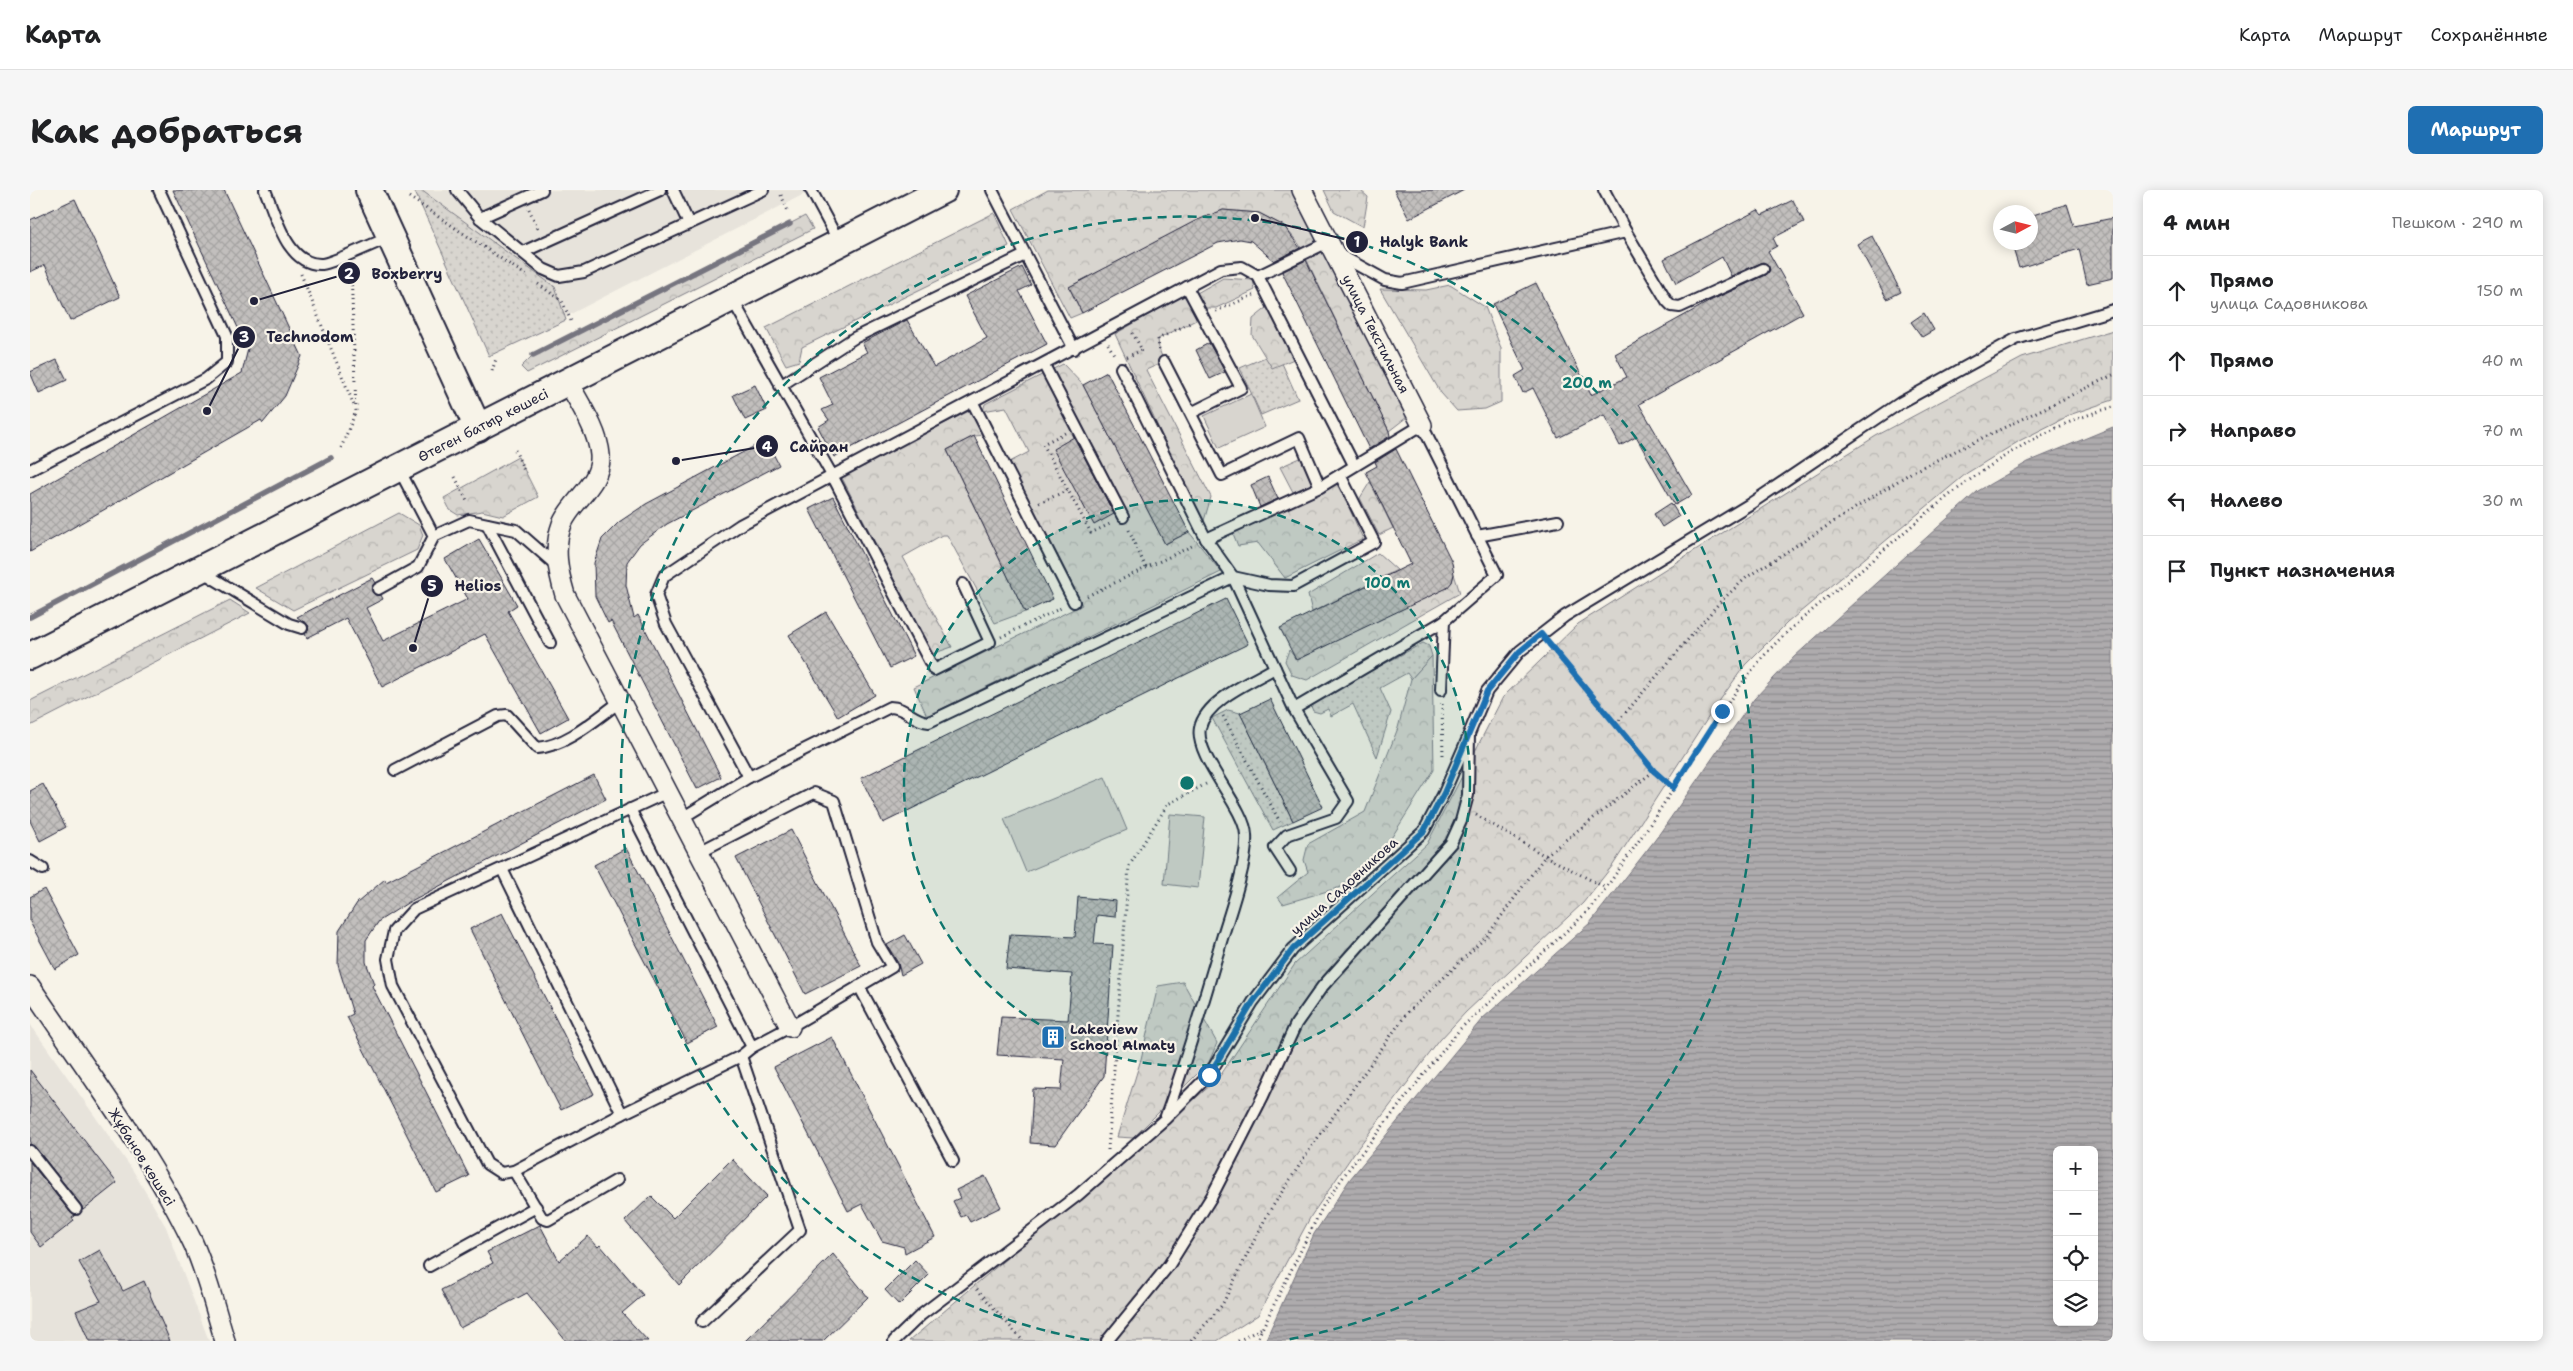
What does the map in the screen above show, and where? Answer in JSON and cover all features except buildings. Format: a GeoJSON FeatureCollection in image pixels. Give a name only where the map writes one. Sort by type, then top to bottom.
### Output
{"type":"FeatureCollection","features":[{"type":"Feature","properties":{"kind":"main road"},"geometry":{"type":"LineString","coordinates":[[369,190],[478,428]]}},
{"type":"Feature","properties":{"kind":"main road"},"geometry":{"type":"LineString","coordinates":[[839,243],[943,190]]}},
{"type":"Feature","properties":{"kind":"main road","name":"Өтеген батыр көшесі"},"geometry":{"type":"LineString","coordinates":[[30,656],[839,243]]}},
{"type":"Feature","properties":{"kind":"street","name":"улица Текстильная"},"geometry":{"type":"LineString","coordinates":[[1302,190],[1422,425]]}},
{"type":"Feature","properties":{"kind":"street"},"geometry":{"type":"LineString","coordinates":[[568,382],[595,436],[600,456],[595,477],[563,522],[558,538],[557,566],[565,595],[790,1028]]}},
{"type":"Feature","properties":{"kind":"street","name":"Жұбанов көшесі"},"geometry":{"type":"LineString","coordinates":[[30,986],[136,1145],[177,1213],[194,1245],[225,1341]]}},
{"type":"Feature","properties":{"kind":"lane"},"geometry":{"type":"LineString","coordinates":[[30,470],[206,379],[227,362],[226,336],[158,190]]}},
{"type":"Feature","properties":{"kind":"lane"},"geometry":{"type":"LineString","coordinates":[[265,190],[290,246],[302,260],[323,264],[391,237]]}},
{"type":"Feature","properties":{"kind":"lane"},"geometry":{"type":"LineString","coordinates":[[457,190],[480,218],[543,269],[559,276],[572,276],[584,272],[763,190]]}},
{"type":"Feature","properties":{"kind":"lane"},"geometry":{"type":"LineString","coordinates":[[480,218],[542,190]]}},
{"type":"Feature","properties":{"kind":"lane"},"geometry":{"type":"LineString","coordinates":[[523,252],[660,190]]}},
{"type":"Feature","properties":{"kind":"lane"},"geometry":{"type":"LineString","coordinates":[[673,190],[688,224]]}},
{"type":"Feature","properties":{"kind":"lane"},"geometry":{"type":"LineString","coordinates":[[811,190],[839,243]]}},
{"type":"Feature","properties":{"kind":"lane"},"geometry":{"type":"LineString","coordinates":[[992,190],[1074,349]]}},
{"type":"Feature","properties":{"kind":"lane"},"geometry":{"type":"LineString","coordinates":[[1604,190],[1626,232],[1672,306],[1680,307],[1763,268]]}},
{"type":"Feature","properties":{"kind":"lane"},"geometry":{"type":"LineString","coordinates":[[1258,276],[1331,247],[1385,280],[1402,283],[1626,232]]}},
{"type":"Feature","properties":{"kind":"lane"},"geometry":{"type":"LineString","coordinates":[[780,386],[854,338],[1025,255]]}},
{"type":"Feature","properties":{"kind":"lane"},"geometry":{"type":"LineString","coordinates":[[749,777],[666,624],[656,595],[664,576],[740,525],[1044,365],[1221,269],[1242,267],[1258,276],[1354,465]]}},
{"type":"Feature","properties":{"kind":"lane"},"geometry":{"type":"LineString","coordinates":[[1188,287],[1241,388],[1191,413]]}},
{"type":"Feature","properties":{"kind":"lane"},"geometry":{"type":"LineString","coordinates":[[732,298],[833,477],[934,670],[990,642],[963,584]]}},
{"type":"Feature","properties":{"kind":"lane","name":"улица Садовникова"},"geometry":{"type":"LineString","coordinates":[[894,1341],[921,1315],[1078,1195],[1106,1168],[1165,1119],[1209,1075],[1253,1002],[1293,949],[1424,831],[1444,793],[1487,691],[1520,651],[1565,616],[1750,504],[1900,403],[2016,339],[2113,310]]}},
{"type":"Feature","properties":{"kind":"lane"},"geometry":{"type":"LineString","coordinates":[[1164,362],[1222,475],[1299,438],[1320,487]]}},
{"type":"Feature","properties":{"kind":"lane"},"geometry":{"type":"LineString","coordinates":[[1044,365],[1123,517]]}},
{"type":"Feature","properties":{"kind":"lane"},"geometry":{"type":"LineString","coordinates":[[1119,365],[1206,539],[1233,577],[1294,709],[1348,801],[1336,818],[1287,835],[1275,848],[1290,871]]}},
{"type":"Feature","properties":{"kind":"lane"},"geometry":{"type":"LineString","coordinates":[[972,403],[1074,602]]}},
{"type":"Feature","properties":{"kind":"lane"},"geometry":{"type":"LineString","coordinates":[[1206,539],[1320,487],[1422,425],[1496,575],[1444,621],[1294,709]]}},
{"type":"Feature","properties":{"kind":"lane"},"geometry":{"type":"LineString","coordinates":[[399,469],[434,536]]}},
{"type":"Feature","properties":{"kind":"lane"},"geometry":{"type":"LineString","coordinates":[[682,818],[749,777],[890,707],[901,707],[919,721],[929,722],[1233,577],[1269,585],[1293,586],[1374,542],[1340,475]]}},
{"type":"Feature","properties":{"kind":"lane"},"geometry":{"type":"LineString","coordinates":[[378,589],[418,567],[434,536],[469,520],[516,530],[557,566]]}},
{"type":"Feature","properties":{"kind":"lane"},"geometry":{"type":"LineString","coordinates":[[1477,536],[1558,521]]}},
{"type":"Feature","properties":{"kind":"lane"},"geometry":{"type":"LineString","coordinates":[[487,524],[550,643]]}},
{"type":"Feature","properties":{"kind":"lane"},"geometry":{"type":"LineString","coordinates":[[200,570],[288,624],[302,628]]}},
{"type":"Feature","properties":{"kind":"lane"},"geometry":{"type":"LineString","coordinates":[[1441,690],[1444,621]]}},
{"type":"Feature","properties":{"kind":"lane"},"geometry":{"type":"LineString","coordinates":[[1165,1119],[1183,1070],[1236,891],[1246,834],[1232,801],[1217,778],[1201,740],[1200,728],[1216,702],[1274,668]]}},
{"type":"Feature","properties":{"kind":"lane"},"geometry":{"type":"LineString","coordinates":[[395,770],[498,716],[507,715],[537,748],[547,747],[566,738],[621,701]]}},
{"type":"Feature","properties":{"kind":"lane"},"geometry":{"type":"LineString","coordinates":[[1107,1341],[1169,1265],[1212,1196],[1263,1096],[1296,1024],[1322,987],[1451,843],[1468,795],[1469,734]]}},
{"type":"Feature","properties":{"kind":"lane"},"geometry":{"type":"LineString","coordinates":[[668,792],[414,909],[394,931],[388,959],[394,986],[487,1164],[501,1173],[514,1171],[622,1114],[741,1056],[752,1047],[790,1028],[892,967],[877,942],[834,801],[814,793],[699,852]]}},
{"type":"Feature","properties":{"kind":"lane"},"geometry":{"type":"LineString","coordinates":[[630,809],[752,1047]]}},
{"type":"Feature","properties":{"kind":"lane"},"geometry":{"type":"LineString","coordinates":[[30,861],[43,869]]}},
{"type":"Feature","properties":{"kind":"lane"},"geometry":{"type":"LineString","coordinates":[[502,869],[622,1114]]}},
{"type":"Feature","properties":{"kind":"lane"},"geometry":{"type":"LineString","coordinates":[[859,986],[953,1161]]}},
{"type":"Feature","properties":{"kind":"lane"},"geometry":{"type":"LineString","coordinates":[[702,1322],[800,1230],[741,1056]]}},
{"type":"Feature","properties":{"kind":"lane"},"geometry":{"type":"LineString","coordinates":[[30,1150],[76,1209]]}},
{"type":"Feature","properties":{"kind":"lane"},"geometry":{"type":"LineString","coordinates":[[514,1171],[542,1218],[548,1220],[617,1180]]}},
{"type":"Feature","properties":{"kind":"lane"},"geometry":{"type":"LineString","coordinates":[[429,1266],[536,1207]]}},
{"type":"Feature","properties":{"kind":"path"},"geometry":{"type":"LineString","coordinates":[[781,195],[788,211]]}},
{"type":"Feature","properties":{"kind":"path"},"geometry":{"type":"LineString","coordinates":[[409,197],[562,300],[571,321]]}},
{"type":"Feature","properties":{"kind":"path"},"geometry":{"type":"LineString","coordinates":[[290,246],[356,411]]}},
{"type":"Feature","properties":{"kind":"path"},"geometry":{"type":"LineString","coordinates":[[341,448],[356,411],[350,253]]}},
{"type":"Feature","properties":{"kind":"path"},"geometry":{"type":"LineString","coordinates":[[1102,333],[1119,365],[1142,350],[1126,321]]}},
{"type":"Feature","properties":{"kind":"path"},"geometry":{"type":"LineString","coordinates":[[492,370],[496,359]]}},
{"type":"Feature","properties":{"kind":"path"},"geometry":{"type":"LineString","coordinates":[[1616,724],[1720,602],[1747,577],[1912,472],[2113,375]]}},
{"type":"Feature","properties":{"kind":"path"},"geometry":{"type":"LineString","coordinates":[[1256,1341],[1323,1206],[1348,1170],[1460,1029],[1561,936],[1606,888],[1722,711],[1749,674],[1792,629],[1934,507],[2001,457],[2050,431],[2113,407]]}},
{"type":"Feature","properties":{"kind":"path"},"geometry":{"type":"LineString","coordinates":[[1076,427],[1043,444],[1091,533],[1123,517],[1146,568]]}},
{"type":"Feature","properties":{"kind":"path"},"geometry":{"type":"LineString","coordinates":[[515,450],[525,473]]}},
{"type":"Feature","properties":{"kind":"path"},"geometry":{"type":"LineString","coordinates":[[455,477],[468,502]]}},
{"type":"Feature","properties":{"kind":"path"},"geometry":{"type":"LineString","coordinates":[[1027,509],[1068,490]]}},
{"type":"Feature","properties":{"kind":"path"},"geometry":{"type":"LineString","coordinates":[[990,642],[1206,539]]}},
{"type":"Feature","properties":{"kind":"path"},"geometry":{"type":"LineString","coordinates":[[1541,634],[1654,771],[1673,788]]}},
{"type":"Feature","properties":{"kind":"path"},"geometry":{"type":"LineString","coordinates":[[1441,690],[1444,793]]}},
{"type":"Feature","properties":{"kind":"path"},"geometry":{"type":"LineString","coordinates":[[1216,702],[1287,835]]}},
{"type":"Feature","properties":{"kind":"path"},"geometry":{"type":"LineString","coordinates":[[1191,1341],[1222,1305],[1267,1215],[1312,1146],[1408,1013],[1487,936],[1545,856],[1654,771]]}},
{"type":"Feature","properties":{"kind":"path"},"geometry":{"type":"LineString","coordinates":[[1106,1168],[1128,866],[1168,804],[1217,778]]}},
{"type":"Feature","properties":{"kind":"path"},"geometry":{"type":"LineString","coordinates":[[1464,808],[1545,856],[1606,888]]}},
{"type":"Feature","properties":{"kind":"path"},"geometry":{"type":"LineString","coordinates":[[968,1280],[1023,1341]]}},
{"type":"Feature","properties":{"kind":"path"},"geometry":{"type":"LineString","coordinates":[[1238,1341],[1263,1328]]}},
{"type":"Feature","properties":{"kind":"shaded area"},"geometry":{"type":"Polygon","coordinates":[[[414,190],[812,190],[489,356],[414,190]]]}},
{"type":"Feature","properties":{"kind":"shaded area"},"geometry":{"type":"Polygon","coordinates":[[[2113,427],[2113,1341],[1265,1341],[1314,1234],[1350,1179],[1482,1019],[1590,923],[1655,840],[1754,699],[1794,657],[1978,491],[2028,462],[2113,427]]]}},
{"type":"Feature","properties":{"kind":"shaded area"},"geometry":{"type":"Polygon","coordinates":[[[30,1024],[132,1169],[166,1227],[209,1341],[30,1341],[30,1024]]]}},
{"type":"Feature","properties":{"kind":"green space"},"geometry":{"type":"Polygon","coordinates":[[[414,190],[421,190],[555,287],[566,320],[489,356],[414,190]]]}},
{"type":"Feature","properties":{"kind":"green space"},"geometry":{"type":"Polygon","coordinates":[[[1048,190],[1293,190],[1407,417],[1389,431],[1299,244],[1284,226],[1259,213],[1223,210],[1069,287],[1082,313],[1070,318],[1013,209],[1048,190]]]}},
{"type":"Feature","properties":{"kind":"green space"},"geometry":{"type":"Polygon","coordinates":[[[1324,190],[1360,190],[1368,197],[1363,227],[1334,211],[1324,190]]]}},
{"type":"Feature","properties":{"kind":"green space"},"geometry":{"type":"Polygon","coordinates":[[[994,213],[1009,246],[802,347],[799,361],[786,365],[766,328],[994,213]]]}},
{"type":"Feature","properties":{"kind":"green space"},"geometry":{"type":"Polygon","coordinates":[[[805,216],[813,229],[527,373],[521,367],[533,355],[805,216]]]}},
{"type":"Feature","properties":{"kind":"green space"},"geometry":{"type":"Polygon","coordinates":[[[1223,278],[1253,280],[1255,290],[1216,308],[1205,308],[1197,293],[1223,278]]]}},
{"type":"Feature","properties":{"kind":"green space"},"geometry":{"type":"Polygon","coordinates":[[[1450,285],[1485,307],[1501,348],[1501,402],[1485,409],[1457,411],[1441,393],[1380,289],[1426,290],[1450,285]]]}},
{"type":"Feature","properties":{"kind":"green space"},"geometry":{"type":"Polygon","coordinates":[[[1185,294],[1198,319],[1158,339],[1159,349],[1164,362],[1146,370],[1211,497],[1203,524],[1115,334],[1185,294]]]}},
{"type":"Feature","properties":{"kind":"green space"},"geometry":{"type":"Polygon","coordinates":[[[1268,307],[1294,359],[1272,368],[1252,335],[1253,319],[1268,307]]]}},
{"type":"Feature","properties":{"kind":"green space"},"geometry":{"type":"Polygon","coordinates":[[[2113,330],[2113,400],[2072,414],[2021,440],[1967,473],[1787,623],[1745,665],[1713,710],[1613,865],[1583,903],[1466,1012],[1440,1040],[1354,1153],[1311,1216],[1258,1315],[1217,1341],[909,1341],[1218,1079],[1295,964],[1427,844],[1503,697],[1578,624],[1876,436],[2022,358],[2113,330]]]}},
{"type":"Feature","properties":{"kind":"green space"},"geometry":{"type":"Polygon","coordinates":[[[1277,352],[1298,399],[1261,415],[1240,368],[1277,352]]]}},
{"type":"Feature","properties":{"kind":"green space"},"geometry":{"type":"Polygon","coordinates":[[[1063,364],[1083,385],[1165,544],[1189,532],[1221,572],[927,716],[914,687],[1082,605],[1008,463],[1029,452],[1006,407],[983,411],[985,404],[1063,364]]]}},
{"type":"Feature","properties":{"kind":"green space"},"geometry":{"type":"Polygon","coordinates":[[[1251,394],[1265,427],[1219,448],[1204,416],[1251,394]]]}},
{"type":"Feature","properties":{"kind":"green space"},"geometry":{"type":"Polygon","coordinates":[[[973,409],[986,435],[974,436],[947,450],[1025,612],[995,623],[947,535],[942,535],[903,557],[952,647],[932,654],[841,476],[973,409]]]}},
{"type":"Feature","properties":{"kind":"green space"},"geometry":{"type":"Polygon","coordinates":[[[1307,455],[1318,482],[1293,492],[1280,467],[1307,455]]]}},
{"type":"Feature","properties":{"kind":"green space"},"geometry":{"type":"Polygon","coordinates":[[[518,457],[538,497],[503,516],[482,511],[458,515],[450,510],[444,498],[518,457]]]}},
{"type":"Feature","properties":{"kind":"green space"},"geometry":{"type":"Polygon","coordinates":[[[1370,482],[1393,528],[1379,535],[1360,498],[1370,482]]]}},
{"type":"Feature","properties":{"kind":"green space"},"geometry":{"type":"Polygon","coordinates":[[[1338,483],[1363,539],[1285,578],[1258,543],[1238,546],[1232,531],[1338,483]]]}},
{"type":"Feature","properties":{"kind":"green space"},"geometry":{"type":"Polygon","coordinates":[[[399,513],[419,525],[423,535],[417,550],[293,610],[256,588],[399,513]]]}},
{"type":"Feature","properties":{"kind":"green space"},"geometry":{"type":"Polygon","coordinates":[[[1378,553],[1397,570],[1312,612],[1308,595],[1378,553]]]}},
{"type":"Feature","properties":{"kind":"green space"},"geometry":{"type":"Polygon","coordinates":[[[1454,574],[1460,593],[1307,680],[1292,675],[1285,661],[1289,650],[1297,660],[1452,582],[1454,574]]]}},
{"type":"Feature","properties":{"kind":"green space"},"geometry":{"type":"Polygon","coordinates":[[[230,600],[250,613],[30,726],[30,701],[230,600]]]}},
{"type":"Feature","properties":{"kind":"green space"},"geometry":{"type":"Polygon","coordinates":[[[1423,643],[1429,646],[1432,656],[1411,679],[1407,673],[1380,688],[1391,712],[1377,757],[1353,704],[1331,716],[1328,709],[1320,713],[1313,711],[1310,704],[1423,643]]]}},
{"type":"Feature","properties":{"kind":"green space"},"geometry":{"type":"Polygon","coordinates":[[[1432,656],[1434,770],[1385,848],[1341,887],[1283,904],[1278,897],[1308,872],[1304,860],[1308,844],[1365,812],[1398,728],[1411,679],[1432,656]]]}},
{"type":"Feature","properties":{"kind":"green space"},"geometry":{"type":"Polygon","coordinates":[[[1228,710],[1240,713],[1293,821],[1273,830],[1212,718],[1228,710]]]}},
{"type":"Feature","properties":{"kind":"green space"},"geometry":{"type":"Polygon","coordinates":[[[1105,777],[1127,830],[1026,872],[1004,819],[1105,777]]]}},
{"type":"Feature","properties":{"kind":"green space"},"geometry":{"type":"Polygon","coordinates":[[[1170,814],[1205,817],[1198,888],[1164,884],[1170,814]]]}},
{"type":"Feature","properties":{"kind":"green space"},"geometry":{"type":"Polygon","coordinates":[[[1183,982],[1217,1043],[1209,1062],[1133,1138],[1117,1137],[1141,1059],[1158,986],[1183,982]]]}},
{"type":"Feature","properties":{"kind":"waterway"},"geometry":{"type":"LineString","coordinates":[[533,355],[790,224]]}},
{"type":"Feature","properties":{"kind":"waterway"},"geometry":{"type":"LineString","coordinates":[[30,617],[331,458]]}},
{"type":"Feature","properties":{"kind":"place","name":"Halyk Bank"},"geometry":{"type":"Point","coordinates":[1255,218]}},
{"type":"Feature","properties":{"kind":"place","name":"Boxberry"},"geometry":{"type":"Point","coordinates":[254,301]}},
{"type":"Feature","properties":{"kind":"place","name":"Technodom"},"geometry":{"type":"Point","coordinates":[207,411]}},
{"type":"Feature","properties":{"kind":"place","name":"Сайран"},"geometry":{"type":"Point","coordinates":[676,461]}},
{"type":"Feature","properties":{"kind":"place","name":"Helios"},"geometry":{"type":"Point","coordinates":[413,648]}},
{"type":"Feature","properties":{"kind":"place","name":"Lakeview School Almaty"},"geometry":{"type":"Point","coordinates":[1053,1037]}},
{"type":"Feature","properties":{"kind":"route"},"geometry":{"type":"LineString","coordinates":[[1209,1075],[1253,1002],[1293,949],[1398,857],[1424,831],[1444,793],[1487,691],[1520,651],[1541,634],[1654,771],[1673,788],[1722,711]]}}]}
